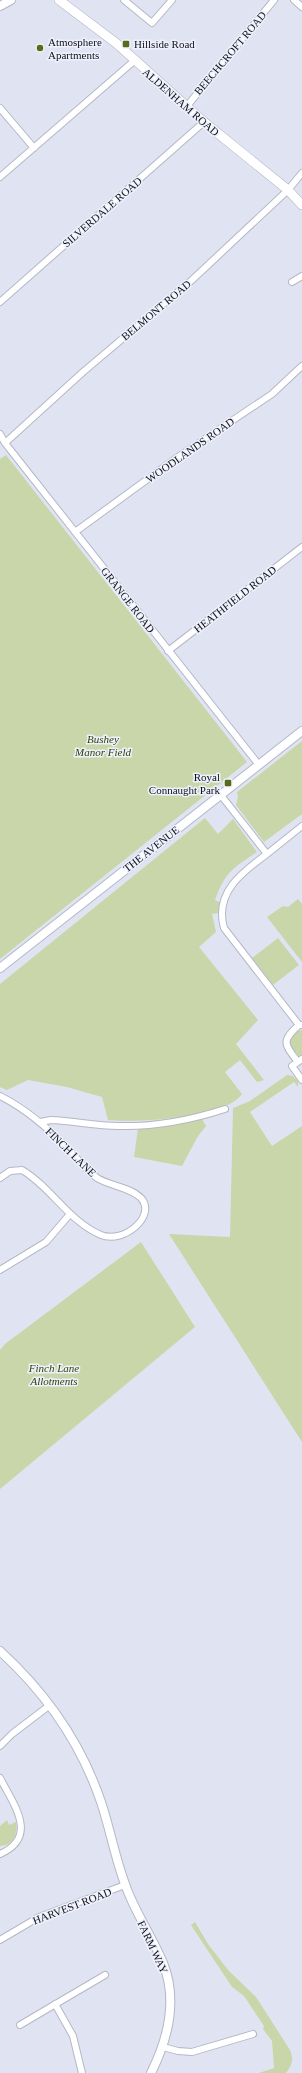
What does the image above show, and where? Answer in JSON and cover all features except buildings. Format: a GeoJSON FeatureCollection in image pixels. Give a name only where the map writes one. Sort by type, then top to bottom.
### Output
{"type":"FeatureCollection","features":[{"type":"Feature","properties":{"kind":"main road","name":"ALDENHAM ROAD"},"geometry":{"type":"LineString","coordinates":[[59,0],[92,24],[204,122],[288,190],[302,205]]}},
{"type":"Feature","properties":{"kind":"street"},"geometry":{"type":"LineString","coordinates":[[0,6],[11,0]]}},
{"type":"Feature","properties":{"kind":"street"},"geometry":{"type":"LineString","coordinates":[[124,0],[152,23],[172,0]]}},
{"type":"Feature","properties":{"kind":"street","name":"BEECHCROFT ROAD"},"geometry":{"type":"LineString","coordinates":[[186,106],[274,0]]}},
{"type":"Feature","properties":{"kind":"street"},"geometry":{"type":"LineString","coordinates":[[294,0],[302,7]]}},
{"type":"Feature","properties":{"kind":"street"},"geometry":{"type":"LineString","coordinates":[[0,177],[134,61]]}},
{"type":"Feature","properties":{"kind":"street"},"geometry":{"type":"LineString","coordinates":[[0,108],[34,148]]}},
{"type":"Feature","properties":{"kind":"street","name":"SILVERDALE ROAD"},"geometry":{"type":"LineString","coordinates":[[0,302],[204,122]]}},
{"type":"Feature","properties":{"kind":"street","name":"BELMONT ROAD"},"geometry":{"type":"LineString","coordinates":[[5,443],[83,372],[192,280],[288,190],[302,173]]}},
{"type":"Feature","properties":{"kind":"street"},"geometry":{"type":"LineString","coordinates":[[292,282],[302,276]]}},
{"type":"Feature","properties":{"kind":"street","name":"WOODLANDS ROAD"},"geometry":{"type":"LineString","coordinates":[[75,532],[178,457],[272,394],[302,366]]}},
{"type":"Feature","properties":{"kind":"street","name":"GRANGE ROAD"},"geometry":{"type":"LineString","coordinates":[[0,434],[5,443],[259,765]]}},
{"type":"Feature","properties":{"kind":"street","name":"HEATHFIELD ROAD"},"geometry":{"type":"LineString","coordinates":[[168,651],[302,546]]}},
{"type":"Feature","properties":{"kind":"street","name":"THE AVENUE"},"geometry":{"type":"LineString","coordinates":[[0,968],[302,731]]}},
{"type":"Feature","properties":{"kind":"street"},"geometry":{"type":"LineString","coordinates":[[220,794],[266,854]]}},
{"type":"Feature","properties":{"kind":"street"},"geometry":{"type":"LineString","coordinates":[[302,826],[234,880],[224,900],[221,920],[228,935],[301,1025],[288,1035],[286,1046],[300,1061],[292,1066],[302,1080]]}},
{"type":"Feature","properties":{"kind":"street","name":"FINCH LANE"},"geometry":{"type":"LineString","coordinates":[[0,1096],[27,1110],[64,1144],[84,1168],[98,1178],[138,1196],[144,1204],[144,1211],[140,1221],[132,1230],[120,1237],[111,1237],[100,1234],[70,1214]]}},
{"type":"Feature","properties":{"kind":"street"},"geometry":{"type":"LineString","coordinates":[[40,1122],[51,1120],[114,1126],[150,1125],[196,1117],[225,1109]]}},
{"type":"Feature","properties":{"kind":"street"},"geometry":{"type":"LineString","coordinates":[[0,1178],[10,1171],[22,1170],[70,1214],[42,1245],[0,1270]]}},
{"type":"Feature","properties":{"kind":"street","name":"FARM WAY"},"geometry":{"type":"LineString","coordinates":[[0,1651],[23,1672],[50,1705],[75,1743],[89,1771],[104,1811],[125,1885],[158,1952],[166,1975],[170,2016],[163,2047],[151,2073]]}},
{"type":"Feature","properties":{"kind":"street"},"geometry":{"type":"LineString","coordinates":[[0,1746],[12,1734],[50,1705]]}},
{"type":"Feature","properties":{"kind":"street"},"geometry":{"type":"LineString","coordinates":[[0,1778],[22,1826],[21,1835],[16,1844],[10,1850],[0,1854]]}},
{"type":"Feature","properties":{"kind":"street","name":"HARVEST ROAD"},"geometry":{"type":"LineString","coordinates":[[0,1940],[39,1917],[125,1885]]}},
{"type":"Feature","properties":{"kind":"street"},"geometry":{"type":"LineString","coordinates":[[20,2025],[105,1975]]}},
{"type":"Feature","properties":{"kind":"street"},"geometry":{"type":"LineString","coordinates":[[55,2004],[73,2036],[82,2073]]}},
{"type":"Feature","properties":{"kind":"street"},"geometry":{"type":"LineString","coordinates":[[163,2047],[178,2051],[192,2052],[253,2034]]}},
{"type":"Feature","properties":{"kind":"green space","name":"Bushey Manor Field"},"geometry":{"type":"Polygon","coordinates":[[[6,455],[247,762],[0,959],[0,459],[6,455]]]}},
{"type":"Feature","properties":{"kind":"green space"},"geometry":{"type":"Polygon","coordinates":[[[302,741],[302,814],[264,842],[236,805],[238,797],[237,792],[302,741]]]}},
{"type":"Feature","properties":{"kind":"green space"},"geometry":{"type":"Polygon","coordinates":[[[205,818],[218,834],[233,819],[257,852],[236,867],[222,883],[215,900],[221,903],[218,913],[212,914],[216,932],[199,947],[258,1020],[236,1044],[264,1080],[257,1082],[240,1060],[225,1072],[242,1094],[233,1102],[218,1109],[200,1114],[138,1121],[108,1120],[102,1097],[67,1087],[28,1080],[7,1090],[0,1087],[0,984],[205,818]]]}},
{"type":"Feature","properties":{"kind":"green space"},"geometry":{"type":"Polygon","coordinates":[[[298,899],[302,904],[302,962],[267,917],[283,906],[288,907],[298,899]]]}},
{"type":"Feature","properties":{"kind":"green space"},"geometry":{"type":"Polygon","coordinates":[[[278,938],[299,965],[273,985],[252,958],[278,938]]]}},
{"type":"Feature","properties":{"kind":"green space"},"geometry":{"type":"Polygon","coordinates":[[[302,1030],[302,1055],[299,1056],[289,1044],[288,1039],[297,1031],[302,1030]]]}},
{"type":"Feature","properties":{"kind":"green space"},"geometry":{"type":"Polygon","coordinates":[[[287,1075],[293,1076],[298,1081],[298,1087],[294,1082],[250,1112],[272,1146],[302,1126],[302,1442],[169,1234],[230,1237],[233,1108],[250,1101],[287,1075]]]}},
{"type":"Feature","properties":{"kind":"green space"},"geometry":{"type":"Polygon","coordinates":[[[202,1119],[206,1126],[198,1136],[182,1166],[134,1157],[138,1129],[202,1119]]]}},
{"type":"Feature","properties":{"kind":"green space","name":"Finch Lane Allotments"},"geometry":{"type":"Polygon","coordinates":[[[141,1242],[195,1327],[0,1489],[0,1350],[5,1344],[141,1242]]]}},
{"type":"Feature","properties":{"kind":"green space"},"geometry":{"type":"Polygon","coordinates":[[[7,1820],[9,1825],[16,1822],[15,1835],[11,1842],[0,1846],[0,1826],[7,1820]]]}},
{"type":"Feature","properties":{"kind":"green space"},"geometry":{"type":"Polygon","coordinates":[[[195,1922],[208,1944],[228,1970],[256,1997],[290,2050],[292,2062],[286,2073],[259,2073],[274,2068],[272,2041],[263,2029],[264,2026],[244,1996],[232,1987],[191,1925],[195,1922]]]}},
{"type":"Feature","properties":{"kind":"place","name":"Hillside Road"},"geometry":{"type":"Point","coordinates":[126,44]}},
{"type":"Feature","properties":{"kind":"place","name":"Atmosphere Apartments"},"geometry":{"type":"Point","coordinates":[40,48]}},
{"type":"Feature","properties":{"kind":"place","name":"Royal Connaught Park"},"geometry":{"type":"Point","coordinates":[228,783]}}]}
